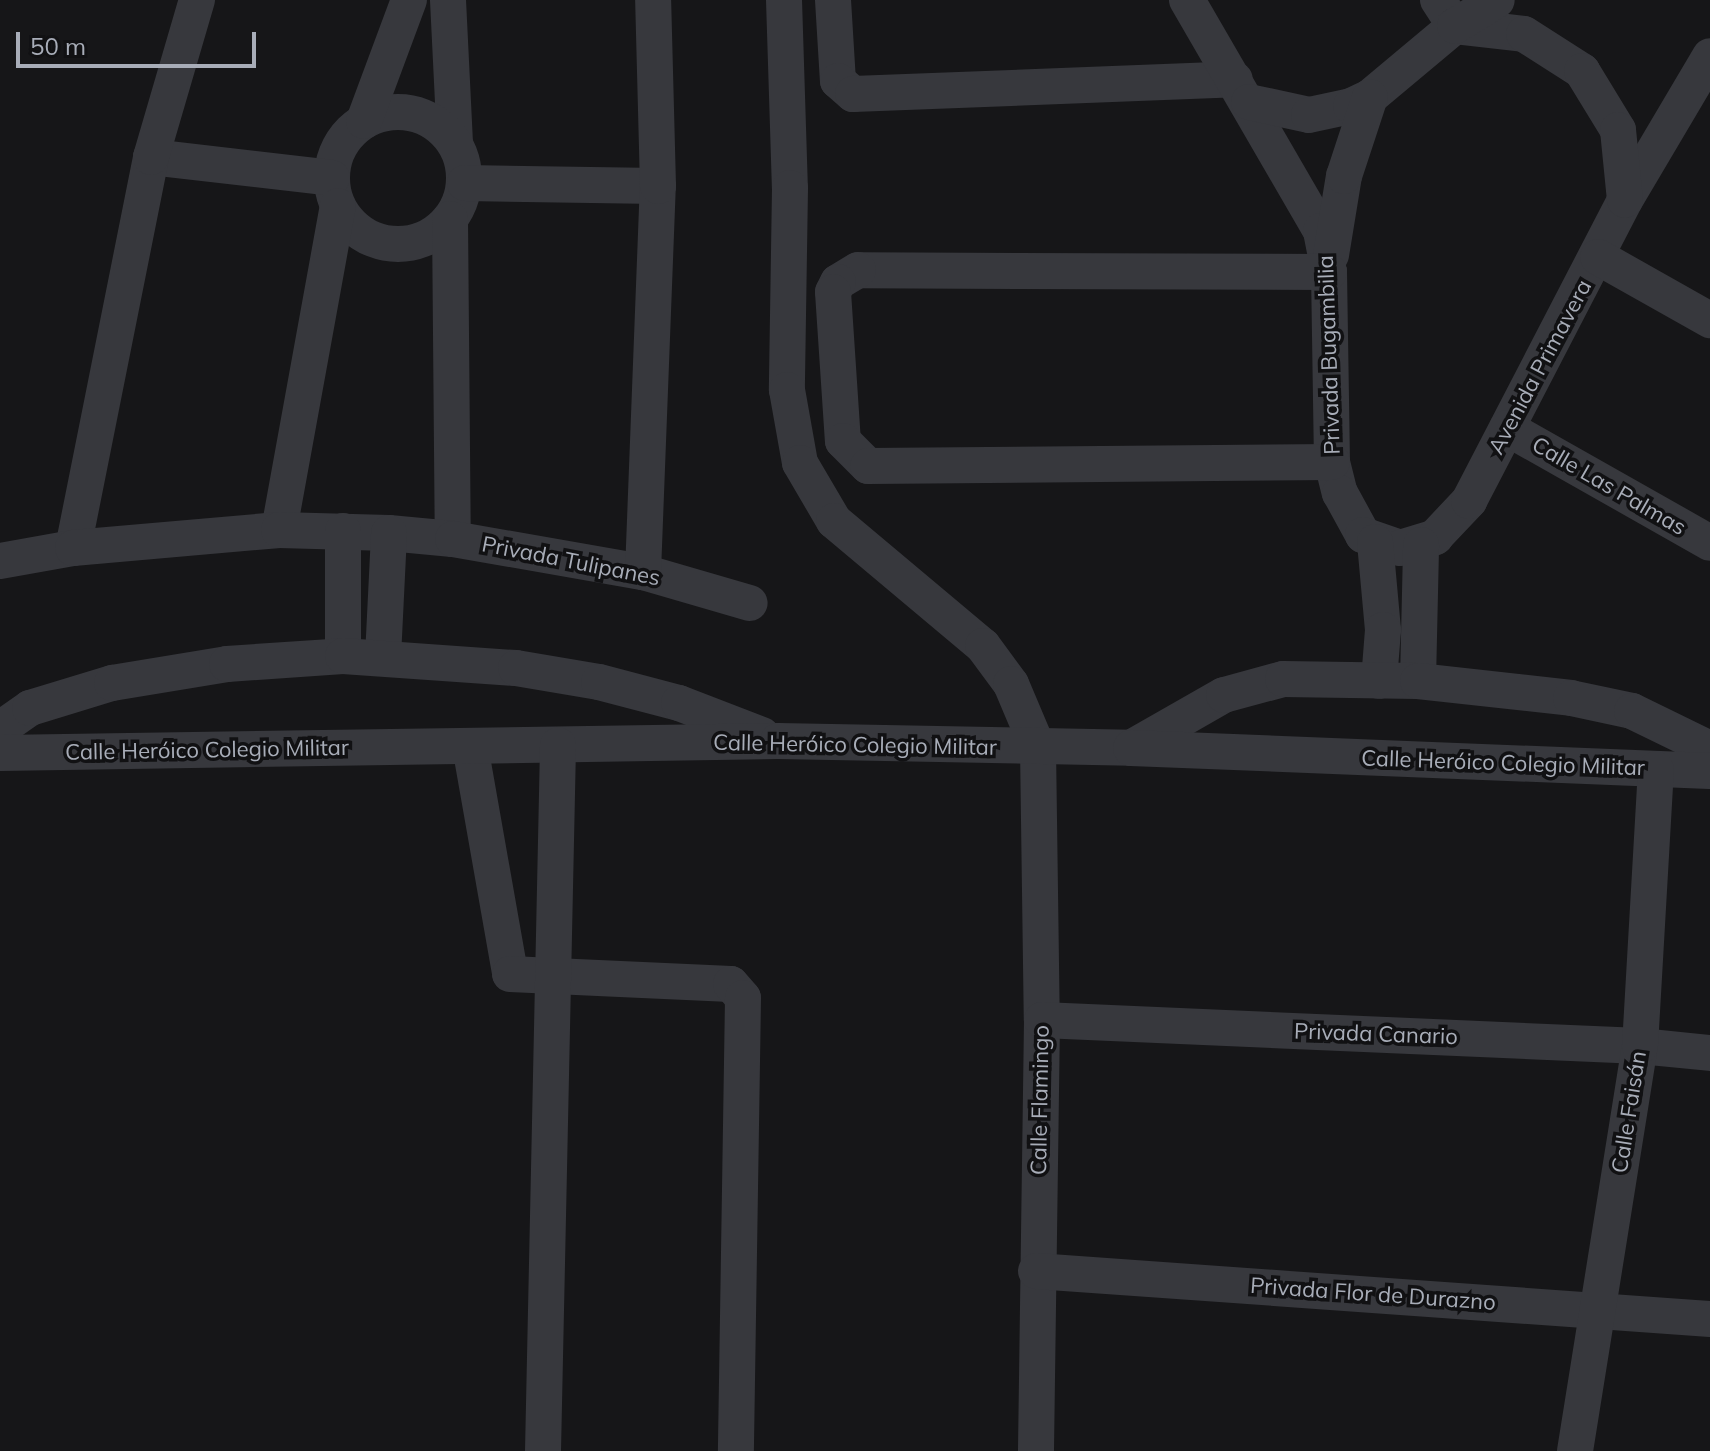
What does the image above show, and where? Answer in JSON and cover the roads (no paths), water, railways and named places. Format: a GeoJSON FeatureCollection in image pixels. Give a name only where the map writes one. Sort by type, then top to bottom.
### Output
{"type":"FeatureCollection","features":[{"type":"Feature","properties":{"kind":"street"},"geometry":{"type":"LineString","coordinates":[[73,548],[151,157],[197,0]]}},
{"type":"Feature","properties":{"kind":"street"},"geometry":{"type":"LineString","coordinates":[[279,530],[341,146],[364,121],[409,0]]}},
{"type":"Feature","properties":{"kind":"street"},"geometry":{"type":"LineString","coordinates":[[448,0],[455,143],[465,183],[450,219],[453,539]]}},
{"type":"Feature","properties":{"kind":"street"},"geometry":{"type":"LineString","coordinates":[[643,572],[658,186],[653,0]]}},
{"type":"Feature","properties":{"kind":"street"},"geometry":{"type":"LineString","coordinates":[[784,0],[790,188],[787,390],[800,463],[834,521],[983,646],[1011,684],[1038,748]]}},
{"type":"Feature","properties":{"kind":"street"},"geometry":{"type":"LineString","coordinates":[[833,0],[838,81],[853,94],[1242,91],[1309,115],[1370,97]]}},
{"type":"Feature","properties":{"kind":"street","name":"Privada Bugambilia"},"geometry":{"type":"LineString","coordinates":[[1187,0],[1321,231],[1329,272],[1332,462],[1347,512],[1375,542]]}},
{"type":"Feature","properties":{"kind":"street"},"geometry":{"type":"LineString","coordinates":[[1332,462],[868,466],[843,441],[833,292],[838,282],[858,270],[1329,272],[1344,176],[1370,97],[1446,13],[1497,0]]}},
{"type":"Feature","properties":{"kind":"street"},"geometry":{"type":"LineString","coordinates":[[1446,13],[1524,34],[1582,71],[1618,130],[1625,200]]}},
{"type":"Feature","properties":{"kind":"street","name":"Avenida Primavera"},"geometry":{"type":"LineString","coordinates":[[1421,545],[1458,516],[1598,257],[1625,200],[1700,96],[1710,56]]}},
{"type":"Feature","properties":{"kind":"street"},"geometry":{"type":"LineString","coordinates":[[364,121],[388,113],[414,114],[437,124],[455,143]]}},
{"type":"Feature","properties":{"kind":"street"},"geometry":{"type":"LineString","coordinates":[[151,157],[335,192]]}},
{"type":"Feature","properties":{"kind":"street"},"geometry":{"type":"LineString","coordinates":[[465,183],[658,186]]}},
{"type":"Feature","properties":{"kind":"street"},"geometry":{"type":"LineString","coordinates":[[335,192],[354,228],[377,241],[404,245],[430,237],[450,219]]}},
{"type":"Feature","properties":{"kind":"street"},"geometry":{"type":"LineString","coordinates":[[1598,257],[1710,320]]}},
{"type":"Feature","properties":{"kind":"street","name":"Calle Las Palmas"},"geometry":{"type":"LineString","coordinates":[[1507,428],[1710,543]]}},
{"type":"Feature","properties":{"kind":"street","name":"Privada Tulipanes"},"geometry":{"type":"LineString","coordinates":[[0,561],[73,548],[279,530],[389,533],[453,539],[643,572],[750,603]]}},
{"type":"Feature","properties":{"kind":"street"},"geometry":{"type":"LineString","coordinates":[[343,531],[343,656]]}},
{"type":"Feature","properties":{"kind":"street"},"geometry":{"type":"LineString","coordinates":[[383,657],[389,533]]}},
{"type":"Feature","properties":{"kind":"street"},"geometry":{"type":"LineString","coordinates":[[1379,681],[1383,630],[1375,542],[1400,548],[1421,545],[1418,681]]}},
{"type":"Feature","properties":{"kind":"street"},"geometry":{"type":"LineString","coordinates":[[0,729],[30,708],[112,683],[227,664],[343,656],[516,668],[599,682],[679,703],[778,741]]}},
{"type":"Feature","properties":{"kind":"street"},"geometry":{"type":"LineString","coordinates":[[1131,748],[1242,686],[1283,679],[1418,681],[1571,698],[1632,711],[1710,749]]}},
{"type":"Feature","properties":{"kind":"street","name":"Calle Heróico Colegio Militar"},"geometry":{"type":"LineString","coordinates":[[0,753],[778,741],[1131,748],[1710,771]]}},
{"type":"Feature","properties":{"kind":"street"},"geometry":{"type":"LineString","coordinates":[[543,1451],[558,745]]}},
{"type":"Feature","properties":{"kind":"street"},"geometry":{"type":"LineString","coordinates":[[470,746],[510,974],[731,984],[743,998],[736,1451]]}},
{"type":"Feature","properties":{"kind":"street","name":"Calle Flamingo"},"geometry":{"type":"LineString","coordinates":[[1036,1451],[1036,1271],[1042,1020],[1038,748]]}},
{"type":"Feature","properties":{"kind":"street","name":"Calle Faisán"},"geometry":{"type":"LineString","coordinates":[[1575,1451],[1640,1046],[1656,769]]}},
{"type":"Feature","properties":{"kind":"street","name":"Privada Canario"},"geometry":{"type":"LineString","coordinates":[[1042,1020],[1640,1046],[1710,1053]]}},
{"type":"Feature","properties":{"kind":"street","name":"Privada Flor de Durazno"},"geometry":{"type":"LineString","coordinates":[[1036,1271],[1710,1319]]}}]}
